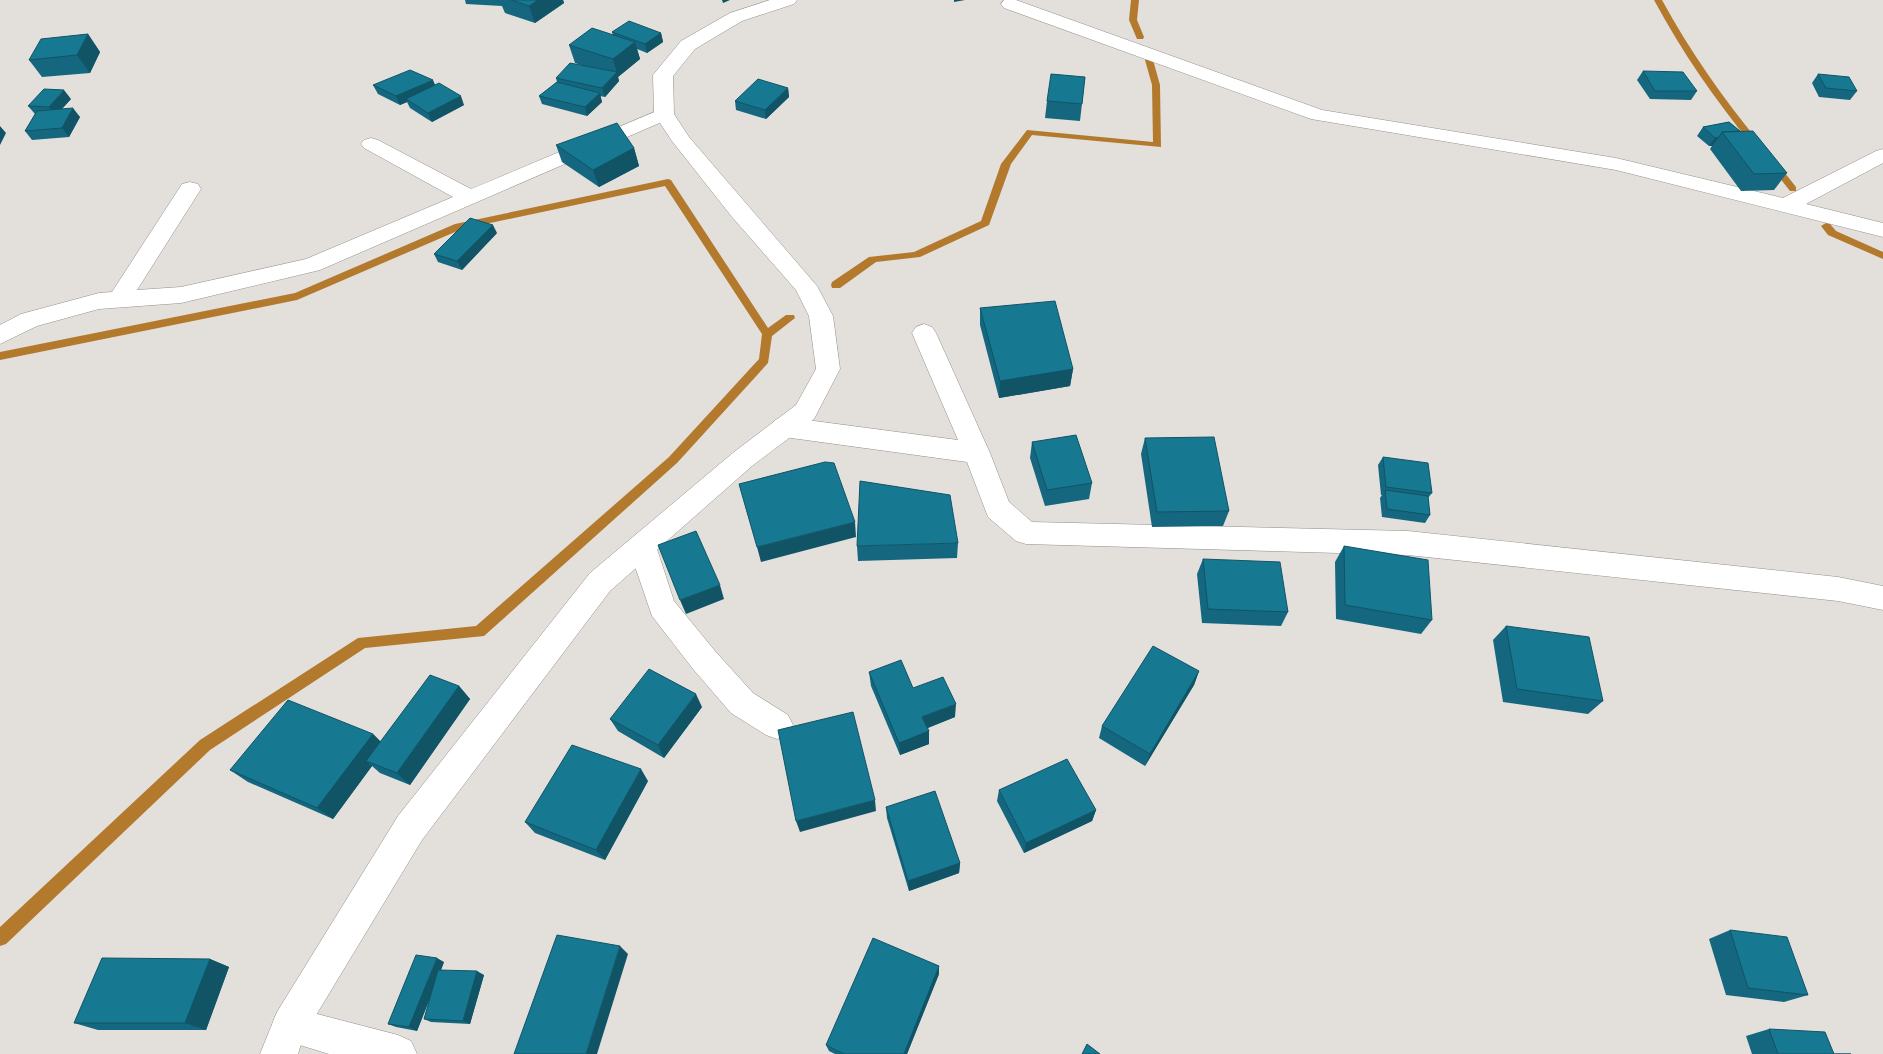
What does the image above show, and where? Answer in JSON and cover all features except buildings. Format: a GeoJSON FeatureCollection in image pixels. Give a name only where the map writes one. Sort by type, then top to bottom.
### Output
{"type":"FeatureCollection","features":[{"type":"Feature","properties":{"kind":"street"},"geometry":{"type":"LineString","coordinates":[[398,1054],[284,1040],[410,828],[600,582],[742,459],[805,412],[828,369],[821,316],[805,286],[740,212],[682,141],[664,114],[663,75],[688,45],[736,17],[788,0]]}},
{"type":"Feature","properties":{"kind":"street"},"geometry":{"type":"LineString","coordinates":[[1010,4],[1318,116],[1616,164],[1883,230]]}},
{"type":"Feature","properties":{"kind":"street"},"geometry":{"type":"LineString","coordinates":[[0,335],[29,320],[98,301],[181,295],[312,265],[664,114]]}},
{"type":"Feature","properties":{"kind":"street"},"geometry":{"type":"LineString","coordinates":[[371,144],[470,198]]}},
{"type":"Feature","properties":{"kind":"street"},"geometry":{"type":"LineString","coordinates":[[1786,206],[1883,155]]}},
{"type":"Feature","properties":{"kind":"street"},"geometry":{"type":"LineString","coordinates":[[119,300],[190,189]]}},
{"type":"Feature","properties":{"kind":"street"},"geometry":{"type":"LineString","coordinates":[[924,333],[977,453],[998,509],[1026,533],[1408,543],[1829,588],[1883,598]]}},
{"type":"Feature","properties":{"kind":"street"},"geometry":{"type":"LineString","coordinates":[[784,427],[977,453]]}},
{"type":"Feature","properties":{"kind":"street"},"geometry":{"type":"LineString","coordinates":[[642,546],[662,606],[704,660],[742,703],[777,725]]}},
{"type":"Feature","properties":{"kind":"waterway"},"geometry":{"type":"LineString","coordinates":[[1135,0],[1133,20],[1140,37]]}},
{"type":"Feature","properties":{"kind":"waterway"},"geometry":{"type":"LineString","coordinates":[[1658,0],[1679,38],[1703,75],[1756,144]]}},
{"type":"Feature","properties":{"kind":"waterway"},"geometry":{"type":"LineString","coordinates":[[836,285],[873,259],[916,255],[985,223],[1006,164],[1030,132],[1158,145],[1156,85],[1149,60]]}},
{"type":"Feature","properties":{"kind":"waterway"},"geometry":{"type":"LineString","coordinates":[[1774,165],[1793,189]]}},
{"type":"Feature","properties":{"kind":"waterway"},"geometry":{"type":"LineString","coordinates":[[0,356],[297,296],[459,226],[668,182],[767,334]]}},
{"type":"Feature","properties":{"kind":"waterway"},"geometry":{"type":"LineString","coordinates":[[1826,226],[1832,233],[1883,256]]}},
{"type":"Feature","properties":{"kind":"waterway"},"geometry":{"type":"LineString","coordinates":[[767,334],[790,318]]}},
{"type":"Feature","properties":{"kind":"waterway"},"geometry":{"type":"LineString","coordinates":[[0,938],[205,745],[363,642],[479,632],[673,460],[764,360],[767,334]]}}]}
